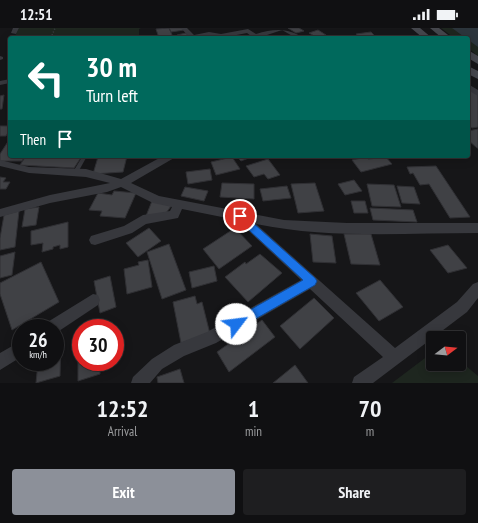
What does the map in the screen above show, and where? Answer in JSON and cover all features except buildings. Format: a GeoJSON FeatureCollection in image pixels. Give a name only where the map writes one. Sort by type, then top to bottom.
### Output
{"type":"FeatureCollection","features":[{"type":"Feature","properties":{"kind":"main road"},"geometry":{"type":"LineString","coordinates":[[415,28],[425,36]]}},
{"type":"Feature","properties":{"kind":"main road"},"geometry":{"type":"LineString","coordinates":[[434,28],[446,36]]}},
{"type":"Feature","properties":{"kind":"street"},"geometry":{"type":"LineString","coordinates":[[184,28],[193,36]]}},
{"type":"Feature","properties":{"kind":"street"},"geometry":{"type":"LineString","coordinates":[[257,36],[283,28],[297,36]]}},
{"type":"Feature","properties":{"kind":"street"},"geometry":{"type":"LineString","coordinates":[[226,36],[248,31],[253,36]]}},
{"type":"Feature","properties":{"kind":"street"},"geometry":{"type":"LineString","coordinates":[[199,36],[209,34],[218,36]]}},
{"type":"Feature","properties":{"kind":"street"},"geometry":{"type":"LineString","coordinates":[[470,88],[478,94]]}},
{"type":"Feature","properties":{"kind":"street"},"geometry":{"type":"LineString","coordinates":[[0,214],[50,199],[107,188],[122,183],[166,158]]}},
{"type":"Feature","properties":{"kind":"street"},"geometry":{"type":"LineString","coordinates":[[0,163],[29,170],[86,174],[122,183],[157,200],[284,225],[347,228],[478,228]]}},
{"type":"Feature","properties":{"kind":"street"},"geometry":{"type":"LineString","coordinates":[[95,240],[128,230],[143,220],[174,215],[179,204]]}},
{"type":"Feature","properties":{"kind":"street"},"geometry":{"type":"LineString","coordinates":[[240,216],[395,358]]}},
{"type":"Feature","properties":{"kind":"street"},"geometry":{"type":"LineString","coordinates":[[139,383],[157,364],[180,350],[211,338],[311,281]]}},
{"type":"Feature","properties":{"kind":"street"},"geometry":{"type":"LineString","coordinates":[[360,383],[462,307],[478,288]]}},
{"type":"Feature","properties":{"kind":"street"},"geometry":{"type":"LineString","coordinates":[[64,319],[93,300]]}},
{"type":"Feature","properties":{"kind":"street"},"geometry":{"type":"LineString","coordinates":[[0,362],[12,354]]}},
{"type":"Feature","properties":{"kind":"lane"},"geometry":{"type":"LineString","coordinates":[[75,173],[84,158]]}},
{"type":"Feature","properties":{"kind":"shaded area"},"geometry":{"type":"Polygon","coordinates":[[[19,28],[141,28],[139,29],[139,36],[15,36],[19,28]]]}},
{"type":"Feature","properties":{"kind":"shaded area"},"geometry":{"type":"Polygon","coordinates":[[[441,28],[478,28],[478,56],[470,50],[470,36],[451,36],[441,28]]]}},
{"type":"Feature","properties":{"kind":"shaded area"},"geometry":{"type":"Polygon","coordinates":[[[452,28],[478,28],[478,47],[470,41],[470,36],[463,36],[452,28]]]}},
{"type":"Feature","properties":{"kind":"shaded area"},"geometry":{"type":"Polygon","coordinates":[[[426,357],[426,371],[466,371],[466,366],[478,376],[478,383],[392,383],[426,357]]]}},
{"type":"Feature","properties":{"kind":"route"},"geometry":{"type":"LineString","coordinates":[[236,324],[311,281],[240,216]]}}]}
